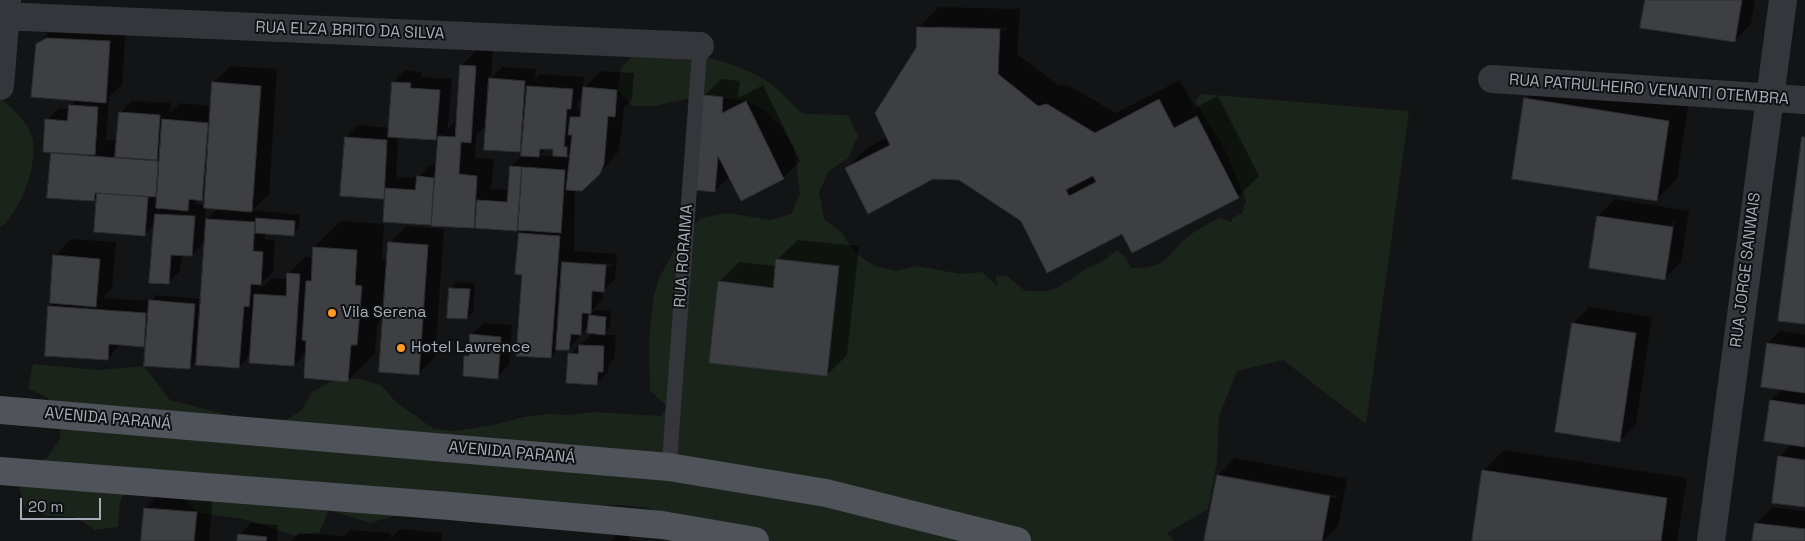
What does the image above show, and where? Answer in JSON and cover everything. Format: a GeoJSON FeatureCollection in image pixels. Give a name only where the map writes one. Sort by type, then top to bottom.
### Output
{"type":"FeatureCollection","features":[{"type":"Feature","properties":{"kind":"main road","name":"AVENIDA PARANÁ"},"geometry":{"type":"LineString","coordinates":[[0,410],[669,466],[826,493],[1017,541]]}},
{"type":"Feature","properties":{"kind":"main road"},"geometry":{"type":"LineString","coordinates":[[0,471],[755,541]]}},
{"type":"Feature","properties":{"kind":"street","name":"RUA JORGE SANWAIS"},"geometry":{"type":"LineString","coordinates":[[1711,541],[1783,0]]}},
{"type":"Feature","properties":{"kind":"street","name":"RUA ELZA BRITO DA SILVA"},"geometry":{"type":"LineString","coordinates":[[4,11],[700,46]]}},
{"type":"Feature","properties":{"kind":"street"},"geometry":{"type":"LineString","coordinates":[[0,86],[4,11]]}},
{"type":"Feature","properties":{"kind":"street","name":"RUA PATRULHEIRO VENANTI OTEMBRA"},"geometry":{"type":"LineString","coordinates":[[1492,79],[1805,100]]}},
{"type":"Feature","properties":{"kind":"lane","name":"RUA RORAIMA"},"geometry":{"type":"LineString","coordinates":[[669,466],[700,46]]}},
{"type":"Feature","properties":{"kind":"shaded area"},"geometry":{"type":"Polygon","coordinates":[[[679,50],[725,62],[758,76],[777,89],[803,114],[848,115],[858,136],[848,158],[829,171],[819,192],[824,219],[842,233],[855,253],[875,266],[896,271],[917,266],[961,274],[982,272],[997,286],[996,275],[1007,276],[1025,291],[1048,291],[1059,287],[1089,267],[1100,263],[1117,250],[1125,257],[1131,268],[1155,265],[1164,260],[1184,240],[1198,230],[1219,218],[1232,222],[1232,218],[1242,213],[1246,201],[1225,150],[1195,101],[1201,94],[1409,111],[1366,424],[1283,360],[1237,371],[1219,416],[1217,461],[1208,509],[1167,533],[1174,541],[692,541],[671,517],[648,508],[621,505],[573,506],[494,496],[397,515],[370,523],[329,510],[319,533],[293,535],[247,520],[197,512],[172,486],[129,481],[120,503],[118,527],[95,530],[75,517],[48,516],[25,509],[19,486],[27,465],[47,458],[60,439],[61,416],[48,398],[28,388],[33,364],[100,370],[144,366],[170,400],[239,418],[283,422],[302,410],[312,392],[338,378],[359,379],[381,385],[396,402],[434,429],[455,431],[498,424],[523,417],[548,414],[569,415],[593,412],[661,416],[667,407],[650,390],[649,345],[653,300],[658,280],[682,236],[701,218],[728,213],[770,220],[791,214],[800,194],[794,148],[782,128],[766,111],[746,101],[703,95],[655,106],[633,106],[617,90],[621,68],[638,51],[679,50]]]}},
{"type":"Feature","properties":{"kind":"shaded area"},"geometry":{"type":"Polygon","coordinates":[[[0,98],[16,112],[29,129],[33,140],[33,153],[32,167],[23,196],[16,209],[0,228],[0,98]]]}},
{"type":"Feature","properties":{"kind":"building"},"geometry":{"type":"Polygon","coordinates":[[[1645,0],[1742,0],[1735,42],[1640,28],[1645,0]]]}},
{"type":"Feature","properties":{"kind":"building"},"geometry":{"type":"Polygon","coordinates":[[[917,27],[1000,29],[998,74],[1038,106],[1047,104],[1095,133],[1159,99],[1174,128],[1197,116],[1239,198],[1132,253],[1122,234],[1047,273],[1021,221],[959,180],[933,179],[868,214],[845,168],[890,145],[875,113],[916,48],[917,27]],[[1093,176],[1066,190],[1069,196],[1096,182],[1093,176]]]}},
{"type":"Feature","properties":{"kind":"building"},"geometry":{"type":"Polygon","coordinates":[[[47,38],[110,41],[106,103],[31,97],[36,44],[47,38]]]}},
{"type":"Feature","properties":{"kind":"building"},"geometry":{"type":"Polygon","coordinates":[[[460,65],[476,66],[471,143],[461,142],[459,174],[477,176],[474,228],[431,226],[438,136],[455,137],[460,65]]]}},
{"type":"Feature","properties":{"kind":"building"},"geometry":{"type":"Polygon","coordinates":[[[489,78],[525,81],[520,152],[484,150],[489,78]]]}},
{"type":"Feature","properties":{"kind":"building"},"geometry":{"type":"Polygon","coordinates":[[[212,82],[261,86],[252,212],[204,208],[212,82]]]}},
{"type":"Feature","properties":{"kind":"building"},"geometry":{"type":"Polygon","coordinates":[[[392,82],[411,83],[410,88],[440,90],[436,140],[388,137],[392,82]]]}},
{"type":"Feature","properties":{"kind":"building"},"geometry":{"type":"Polygon","coordinates":[[[527,86],[573,89],[571,109],[567,109],[564,147],[567,147],[567,157],[553,156],[553,149],[540,149],[539,157],[521,156],[527,86]]]}},
{"type":"Feature","properties":{"kind":"building"},"geometry":{"type":"Polygon","coordinates":[[[583,87],[617,90],[615,117],[608,116],[604,164],[600,174],[582,191],[566,190],[572,135],[568,135],[570,117],[580,117],[583,87]]]}},
{"type":"Feature","properties":{"kind":"building"},"geometry":{"type":"Polygon","coordinates":[[[703,95],[723,97],[722,113],[746,101],[784,179],[741,201],[718,156],[715,192],[694,190],[703,95]]]}},
{"type":"Feature","properties":{"kind":"building"},"geometry":{"type":"Polygon","coordinates":[[[1524,98],[1669,121],[1657,201],[1512,179],[1524,98]]]}},
{"type":"Feature","properties":{"kind":"building"},"geometry":{"type":"Polygon","coordinates":[[[69,105],[98,107],[95,155],[43,152],[45,119],[67,121],[69,105]]]}},
{"type":"Feature","properties":{"kind":"building"},"geometry":{"type":"Polygon","coordinates":[[[119,112],[160,115],[157,160],[115,157],[119,112]]]}},
{"type":"Feature","properties":{"kind":"building"},"geometry":{"type":"Polygon","coordinates":[[[162,119],[208,123],[202,201],[189,199],[188,211],[156,208],[162,119]]]}},
{"type":"Feature","properties":{"kind":"building"},"geometry":{"type":"Polygon","coordinates":[[[345,137],[387,140],[384,199],[340,196],[345,137]]]}},
{"type":"Feature","properties":{"kind":"building"},"geometry":{"type":"Polygon","coordinates":[[[1802,137],[1805,137],[1805,324],[1778,321],[1802,137]]]}},
{"type":"Feature","properties":{"kind":"building"},"geometry":{"type":"Polygon","coordinates":[[[51,153],[158,161],[156,197],[95,193],[94,201],[47,198],[51,153]]]}},
{"type":"Feature","properties":{"kind":"building"},"geometry":{"type":"Polygon","coordinates":[[[510,166],[522,167],[517,231],[475,228],[477,200],[507,202],[510,166]]]}},
{"type":"Feature","properties":{"kind":"building"},"geometry":{"type":"Polygon","coordinates":[[[522,167],[565,170],[561,233],[518,230],[522,167]]]}},
{"type":"Feature","properties":{"kind":"building"},"geometry":{"type":"Polygon","coordinates":[[[417,176],[434,178],[431,225],[383,222],[385,188],[415,190],[417,176]]]}},
{"type":"Feature","properties":{"kind":"building"},"geometry":{"type":"Polygon","coordinates":[[[97,193],[148,197],[145,236],[94,232],[97,193]]]}},
{"type":"Feature","properties":{"kind":"building"},"geometry":{"type":"Polygon","coordinates":[[[155,214],[195,216],[192,256],[171,255],[169,284],[149,283],[155,214]]]}},
{"type":"Feature","properties":{"kind":"building"},"geometry":{"type":"Polygon","coordinates":[[[1597,216],[1673,227],[1665,280],[1589,268],[1597,216]]]}},
{"type":"Feature","properties":{"kind":"building"},"geometry":{"type":"Polygon","coordinates":[[[256,218],[295,221],[294,236],[255,233],[256,218]]]}},
{"type":"Feature","properties":{"kind":"building"},"geometry":{"type":"Polygon","coordinates":[[[206,219],[255,222],[253,251],[263,252],[261,285],[251,284],[249,307],[244,306],[239,368],[196,365],[206,219]]]}},
{"type":"Feature","properties":{"kind":"building"},"geometry":{"type":"Polygon","coordinates":[[[519,233],[560,236],[551,358],[516,356],[522,275],[515,274],[519,233]]]}},
{"type":"Feature","properties":{"kind":"building"},"geometry":{"type":"Polygon","coordinates":[[[388,242],[428,245],[419,375],[379,372],[388,242]]]}},
{"type":"Feature","properties":{"kind":"building","name":"Vila Serena"},"geometry":{"type":"Polygon","coordinates":[[[313,247],[357,250],[355,285],[362,286],[357,345],[351,345],[348,382],[304,378],[306,341],[302,340],[306,281],[311,281],[313,247]]]}},
{"type":"Feature","properties":{"kind":"building"},"geometry":{"type":"Polygon","coordinates":[[[53,255],[100,259],[96,307],[50,303],[53,255]]]}},
{"type":"Feature","properties":{"kind":"building"},"geometry":{"type":"Polygon","coordinates":[[[776,259],[839,266],[827,376],[709,363],[718,281],[773,288],[776,259]]]}},
{"type":"Feature","properties":{"kind":"building"},"geometry":{"type":"Polygon","coordinates":[[[562,262],[606,265],[604,292],[592,291],[591,314],[582,313],[581,335],[571,334],[569,350],[556,350],[562,262]]]}},
{"type":"Feature","properties":{"kind":"building"},"geometry":{"type":"Polygon","coordinates":[[[287,273],[300,274],[294,366],[249,363],[254,294],[286,296],[287,273]]]}},
{"type":"Feature","properties":{"kind":"building"},"geometry":{"type":"Polygon","coordinates":[[[449,288],[470,289],[467,319],[447,318],[449,288]]]}},
{"type":"Feature","properties":{"kind":"building"},"geometry":{"type":"Polygon","coordinates":[[[149,300],[195,304],[190,369],[144,366],[149,300]]]}},
{"type":"Feature","properties":{"kind":"building"},"geometry":{"type":"Polygon","coordinates":[[[48,306],[146,313],[144,347],[109,344],[108,360],[45,356],[48,306]]]}},
{"type":"Feature","properties":{"kind":"building"},"geometry":{"type":"Polygon","coordinates":[[[589,315],[606,317],[605,335],[587,333],[589,315]]]}},
{"type":"Feature","properties":{"kind":"building"},"geometry":{"type":"Polygon","coordinates":[[[1572,323],[1636,333],[1620,442],[1555,432],[1572,323]]]}},
{"type":"Feature","properties":{"kind":"building"},"geometry":{"type":"Polygon","coordinates":[[[470,334],[501,337],[498,379],[463,376],[464,356],[469,356],[470,334]]]}},
{"type":"Feature","properties":{"kind":"building"},"geometry":{"type":"Polygon","coordinates":[[[1767,343],[1805,348],[1805,393],[1761,387],[1767,343]]]}},
{"type":"Feature","properties":{"kind":"building"},"geometry":{"type":"Polygon","coordinates":[[[579,345],[604,346],[603,372],[598,372],[597,385],[566,383],[568,353],[578,354],[579,345]]]}},
{"type":"Feature","properties":{"kind":"building"},"geometry":{"type":"Polygon","coordinates":[[[1770,400],[1805,405],[1805,447],[1764,441],[1770,400]]]}},
{"type":"Feature","properties":{"kind":"building"},"geometry":{"type":"Polygon","coordinates":[[[1778,456],[1805,460],[1805,507],[1772,503],[1778,456]]]}},
{"type":"Feature","properties":{"kind":"building"},"geometry":{"type":"Polygon","coordinates":[[[1482,470],[1667,498],[1661,541],[1472,541],[1482,470]]]}},
{"type":"Feature","properties":{"kind":"building"},"geometry":{"type":"Polygon","coordinates":[[[1217,475],[1330,496],[1322,541],[1204,541],[1217,475]]]}},
{"type":"Feature","properties":{"kind":"building"},"geometry":{"type":"Polygon","coordinates":[[[144,508],[197,512],[194,541],[141,541],[144,508]]]}},
{"type":"Feature","properties":{"kind":"building"},"geometry":{"type":"Polygon","coordinates":[[[1755,523],[1805,529],[1805,541],[1752,541],[1755,523]]]}},
{"type":"Feature","properties":{"kind":"building"},"geometry":{"type":"Polygon","coordinates":[[[238,534],[267,537],[266,541],[237,541],[238,534]]]}},
{"type":"Feature","properties":{"kind":"place","name":"Vila Serena"},"geometry":{"type":"Point","coordinates":[332,313]}},
{"type":"Feature","properties":{"kind":"place","name":"Hotel Lawrence"},"geometry":{"type":"Point","coordinates":[401,348]}}]}
